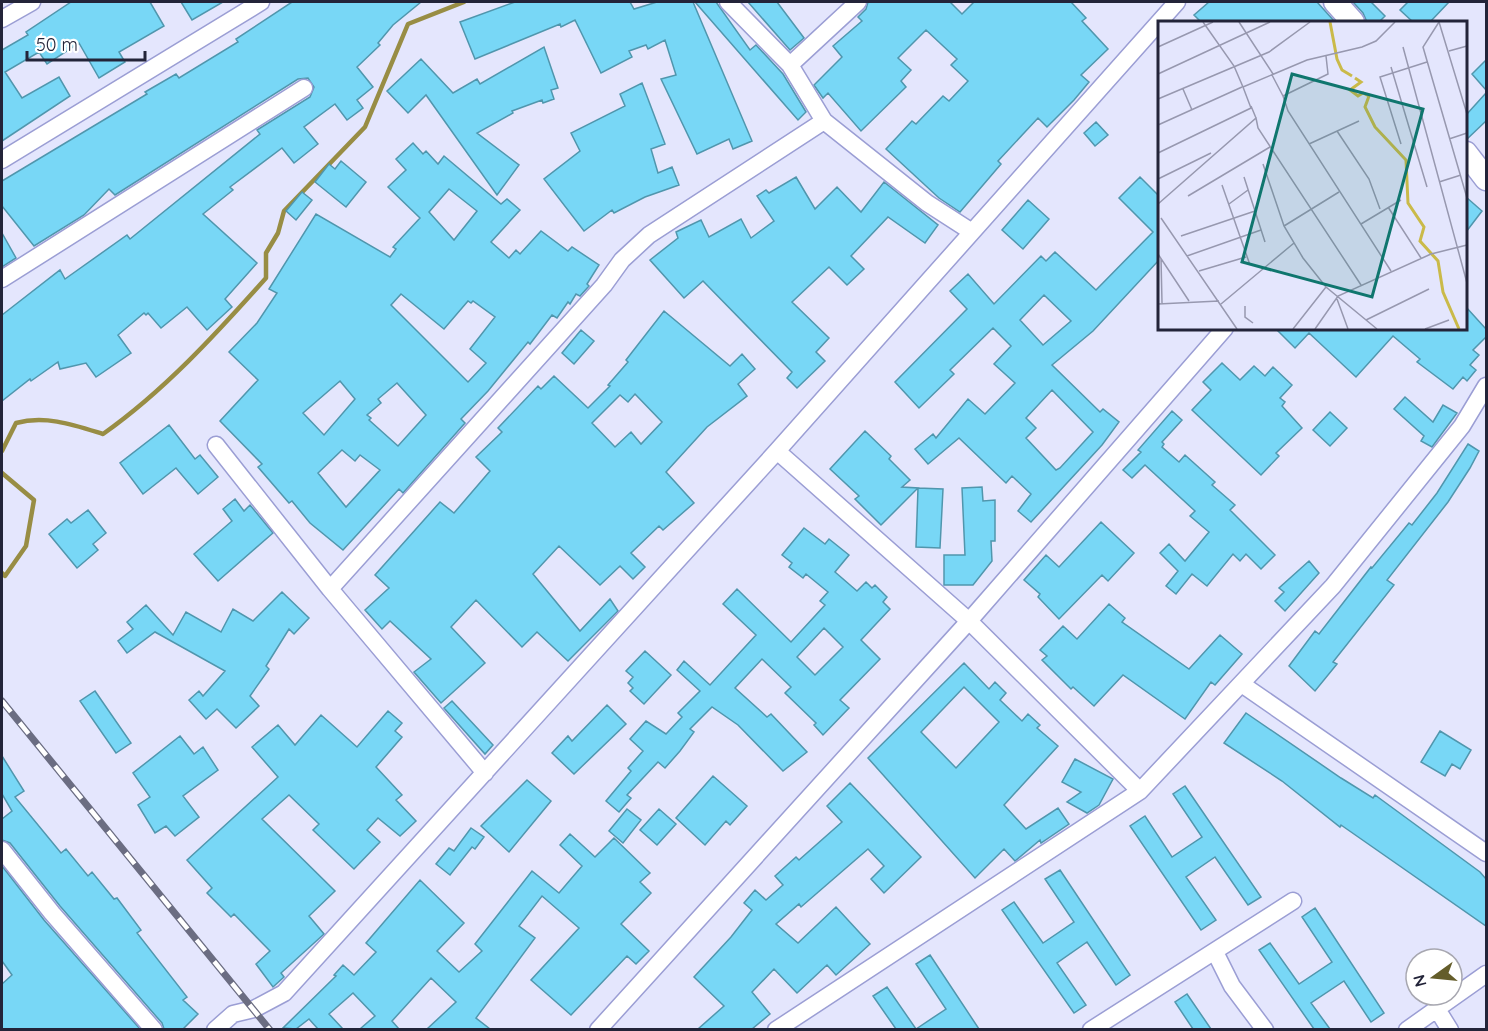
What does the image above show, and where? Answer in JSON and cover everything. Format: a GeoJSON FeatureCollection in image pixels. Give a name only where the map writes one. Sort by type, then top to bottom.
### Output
{"type":"FeatureCollection","features":[{"type":"Feature","properties":{"kind":"main road"},"geometry":{"type":"LineString","coordinates":[[1335,2],[1352,21]]}},
{"type":"Feature","properties":{"kind":"main road"},"geometry":{"type":"LineString","coordinates":[[1467,154],[1486,179]]}},
{"type":"Feature","properties":{"kind":"street"},"geometry":{"type":"LineString","coordinates":[[2,19],[32,2]]}},
{"type":"Feature","properties":{"kind":"street"},"geometry":{"type":"LineString","coordinates":[[2,160],[261,2]]}},
{"type":"Feature","properties":{"kind":"street"},"geometry":{"type":"LineString","coordinates":[[728,2],[790,65],[824,121],[927,202],[972,232]]}},
{"type":"Feature","properties":{"kind":"street"},"geometry":{"type":"LineString","coordinates":[[790,65],[858,2]]}},
{"type":"Feature","properties":{"kind":"street"},"geometry":{"type":"LineString","coordinates":[[1160,21],[1177,2]]}},
{"type":"Feature","properties":{"kind":"street"},"geometry":{"type":"LineString","coordinates":[[215,1029],[233,1014],[254,1009],[284,993],[777,451],[1158,23]]}},
{"type":"Feature","properties":{"kind":"street"},"geometry":{"type":"LineString","coordinates":[[2,279],[303,88]]}},
{"type":"Feature","properties":{"kind":"street"},"geometry":{"type":"LineString","coordinates":[[330,589],[604,285],[622,260],[649,235],[824,121]]}},
{"type":"Feature","properties":{"kind":"street"},"geometry":{"type":"LineString","coordinates":[[598,1029],[969,621],[1224,330]]}},
{"type":"Feature","properties":{"kind":"street"},"geometry":{"type":"LineString","coordinates":[[776,1029],[1140,791],[1243,685],[1333,586],[1462,426],[1486,386]]}},
{"type":"Feature","properties":{"kind":"street"},"geometry":{"type":"LineString","coordinates":[[216,445],[330,589],[485,773]]}},
{"type":"Feature","properties":{"kind":"street"},"geometry":{"type":"LineString","coordinates":[[777,451],[969,621],[1140,791]]}},
{"type":"Feature","properties":{"kind":"street"},"geometry":{"type":"LineString","coordinates":[[1243,685],[1486,853]]}},
{"type":"Feature","properties":{"kind":"street"},"geometry":{"type":"LineString","coordinates":[[2,850],[52,913],[154,1029]]}},
{"type":"Feature","properties":{"kind":"street"},"geometry":{"type":"LineString","coordinates":[[1091,1029],[1293,901]]}},
{"type":"Feature","properties":{"kind":"street"},"geometry":{"type":"LineString","coordinates":[[1215,952],[1232,986],[1265,1029]]}},
{"type":"Feature","properties":{"kind":"street"},"geometry":{"type":"LineString","coordinates":[[1407,1029],[1486,974]]}},
{"type":"Feature","properties":{"kind":"street"},"geometry":{"type":"LineString","coordinates":[[1437,1009],[1450,1029]]}},
{"type":"Feature","properties":{"kind":"building"},"geometry":{"type":"Polygon","coordinates":[[[71,2],[150,2],[164,26],[119,52],[125,62],[99,78],[79,43],[47,64],[39,52],[5,72],[22,98],[59,77],[70,96],[2,141],[2,50],[28,35],[26,32],[71,2]]]}},
{"type":"Feature","properties":{"kind":"building"},"geometry":{"type":"Polygon","coordinates":[[[181,2],[223,2],[192,20],[181,2]]]}},
{"type":"Feature","properties":{"kind":"building"},"geometry":{"type":"Polygon","coordinates":[[[292,2],[421,2],[393,25],[378,43],[380,45],[357,67],[373,87],[357,100],[363,108],[347,120],[335,104],[304,127],[318,144],[294,163],[282,148],[230,187],[233,190],[203,214],[257,263],[225,299],[232,307],[207,330],[187,307],[161,328],[148,313],[146,315],[144,313],[118,335],[131,353],[96,377],[86,363],[60,369],[58,362],[31,381],[30,379],[2,401],[2,315],[60,270],[65,279],[127,235],[130,239],[260,134],[257,130],[310,97],[314,87],[308,78],[298,79],[115,195],[109,189],[84,215],[34,246],[2,206],[2,181],[147,94],[145,92],[176,74],[179,78],[238,42],[236,39],[292,2]]]}},
{"type":"Feature","properties":{"kind":"building"},"geometry":{"type":"Polygon","coordinates":[[[515,2],[630,2],[634,9],[657,2],[693,2],[752,141],[733,149],[729,139],[697,154],[661,79],[676,75],[665,40],[648,49],[646,45],[629,51],[632,57],[601,73],[575,20],[475,59],[460,22],[515,2]]]}},
{"type":"Feature","properties":{"kind":"building"},"geometry":{"type":"Polygon","coordinates":[[[695,2],[716,2],[750,50],[756,45],[783,74],[806,112],[798,120],[695,2]]]}},
{"type":"Feature","properties":{"kind":"building"},"geometry":{"type":"Polygon","coordinates":[[[748,2],[777,2],[804,38],[790,50],[748,2]]]}},
{"type":"Feature","properties":{"kind":"building"},"geometry":{"type":"Polygon","coordinates":[[[868,2],[950,2],[962,14],[974,2],[1071,2],[1086,18],[1082,21],[1108,49],[1081,75],[1089,82],[1074,100],[1047,127],[1038,118],[998,161],[1001,164],[960,212],[939,198],[886,149],[912,121],[916,124],[943,96],[949,101],[968,81],[951,65],[957,59],[926,30],[898,58],[911,70],[901,81],[906,87],[861,131],[828,93],[823,98],[814,85],[842,57],[833,46],[862,21],[858,17],[866,9],[868,2]]]}},
{"type":"Feature","properties":{"kind":"building"},"geometry":{"type":"Polygon","coordinates":[[[1209,2],[1317,2],[1334,21],[1200,21],[1194,15],[1209,2]]]}},
{"type":"Feature","properties":{"kind":"building"},"geometry":{"type":"Polygon","coordinates":[[[1353,2],[1371,2],[1385,16],[1380,21],[1367,21],[1353,2]]]}},
{"type":"Feature","properties":{"kind":"building"},"geometry":{"type":"Polygon","coordinates":[[[1408,2],[1449,2],[1431,21],[1412,21],[1400,10],[1408,2]]]}},
{"type":"Feature","properties":{"kind":"building"},"geometry":{"type":"Polygon","coordinates":[[[544,47],[558,88],[551,90],[554,99],[543,103],[542,100],[512,111],[513,113],[477,133],[519,165],[497,195],[426,95],[408,113],[387,91],[421,59],[453,93],[477,79],[480,84],[544,47]]]}},
{"type":"Feature","properties":{"kind":"building"},"geometry":{"type":"Polygon","coordinates":[[[1486,60],[1486,90],[1472,74],[1486,60]]]}},
{"type":"Feature","properties":{"kind":"building"},"geometry":{"type":"Polygon","coordinates":[[[642,83],[665,144],[651,149],[658,173],[672,167],[679,185],[645,197],[614,213],[612,210],[584,231],[544,179],[580,151],[571,133],[625,106],[620,94],[642,83]]]}},
{"type":"Feature","properties":{"kind":"building"},"geometry":{"type":"Polygon","coordinates":[[[1486,93],[1486,121],[1467,139],[1467,114],[1486,93]]]}},
{"type":"Feature","properties":{"kind":"building"},"geometry":{"type":"Polygon","coordinates":[[[1096,122],[1108,135],[1095,146],[1084,133],[1096,122]]]}},
{"type":"Feature","properties":{"kind":"building"},"geometry":{"type":"Polygon","coordinates":[[[413,143],[423,154],[426,151],[438,164],[444,156],[501,204],[507,199],[520,210],[491,242],[509,258],[516,250],[520,254],[541,231],[568,251],[572,247],[599,265],[587,284],[589,286],[580,296],[576,294],[570,304],[568,302],[557,318],[552,315],[530,344],[528,342],[488,391],[461,419],[465,423],[403,493],[399,489],[343,550],[310,523],[292,501],[289,503],[258,467],[262,464],[220,421],[258,380],[229,352],[257,323],[277,293],[269,289],[316,214],[390,257],[396,249],[393,247],[420,218],[388,187],[406,170],[396,159],[413,143]],[[449,189],[429,212],[454,240],[477,211],[449,189]],[[401,294],[391,305],[468,382],[486,363],[470,349],[495,317],[473,301],[471,303],[468,301],[444,329],[401,294]],[[340,381],[303,413],[324,435],[355,399],[340,381]],[[397,383],[378,399],[381,403],[367,415],[371,418],[369,420],[398,446],[426,415],[397,383]],[[342,450],[318,473],[346,507],[380,470],[360,455],[355,461],[342,450]]]}},
{"type":"Feature","properties":{"kind":"building"},"geometry":{"type":"Polygon","coordinates":[[[341,161],[366,182],[346,207],[315,182],[329,164],[335,169],[341,161]]]}},
{"type":"Feature","properties":{"kind":"building"},"geometry":{"type":"Polygon","coordinates":[[[796,177],[815,209],[837,187],[861,212],[884,182],[938,225],[925,243],[888,217],[851,256],[864,269],[847,285],[829,267],[792,302],[829,338],[816,352],[825,361],[797,388],[787,378],[792,372],[703,281],[684,298],[650,260],[678,238],[676,232],[701,220],[709,237],[741,219],[751,238],[774,221],[757,196],[766,190],[769,193],[796,177]]]}},
{"type":"Feature","properties":{"kind":"building"},"geometry":{"type":"Polygon","coordinates":[[[1140,177],[1158,195],[1158,261],[1093,331],[1052,365],[1100,412],[1103,409],[1119,422],[1102,445],[1031,522],[1018,511],[1031,494],[1012,476],[1006,483],[959,438],[928,464],[915,449],[933,434],[936,438],[968,399],[985,414],[1015,383],[994,364],[1011,346],[993,328],[950,370],[954,374],[919,408],[895,382],[967,309],[950,291],[968,274],[994,304],[1041,256],[1046,261],[1055,252],[1096,290],[1153,232],[1119,198],[1140,177]],[[1044,295],[1020,320],[1043,345],[1071,321],[1044,295]],[[1052,390],[1026,418],[1036,428],[1026,438],[1056,470],[1093,432],[1052,390]]]}},
{"type":"Feature","properties":{"kind":"building"},"geometry":{"type":"Polygon","coordinates":[[[302,192],[312,200],[296,220],[286,211],[302,192]]]}},
{"type":"Feature","properties":{"kind":"building"},"geometry":{"type":"Polygon","coordinates":[[[1467,198],[1482,211],[1467,231],[1467,198]]]}},
{"type":"Feature","properties":{"kind":"building"},"geometry":{"type":"Polygon","coordinates":[[[1028,200],[1049,219],[1023,249],[1002,230],[1028,200]]]}},
{"type":"Feature","properties":{"kind":"building"},"geometry":{"type":"Polygon","coordinates":[[[2,233],[16,258],[2,267],[2,233]]]}},
{"type":"Feature","properties":{"kind":"building"},"geometry":{"type":"Polygon","coordinates":[[[1467,308],[1486,329],[1486,337],[1473,350],[1479,355],[1470,365],[1476,370],[1467,381],[1463,377],[1453,389],[1417,362],[1420,359],[1393,336],[1356,377],[1309,333],[1295,348],[1277,330],[1467,330],[1467,308]]]}},
{"type":"Feature","properties":{"kind":"building"},"geometry":{"type":"Polygon","coordinates":[[[664,311],[730,366],[742,354],[755,369],[738,384],[747,396],[707,427],[666,472],[694,503],[663,530],[659,526],[631,553],[645,567],[633,579],[620,566],[600,585],[559,546],[533,574],[580,631],[610,599],[618,611],[568,661],[537,632],[522,647],[476,600],[451,627],[485,663],[441,703],[414,672],[431,659],[390,621],[382,629],[365,610],[389,588],[375,575],[440,502],[454,513],[490,471],[476,457],[502,432],[498,428],[538,386],[541,389],[554,376],[588,408],[610,386],[608,385],[628,362],[626,360],[664,311]],[[635,394],[628,402],[620,395],[592,423],[615,447],[631,432],[641,444],[662,422],[635,394]]]}},
{"type":"Feature","properties":{"kind":"building"},"geometry":{"type":"Polygon","coordinates":[[[581,330],[594,341],[574,364],[562,353],[581,330]]]}},
{"type":"Feature","properties":{"kind":"building"},"geometry":{"type":"Polygon","coordinates":[[[1222,363],[1240,380],[1254,366],[1265,376],[1273,367],[1292,385],[1280,398],[1285,402],[1282,406],[1302,428],[1276,453],[1279,456],[1261,475],[1192,410],[1211,390],[1203,382],[1222,363]]]}},
{"type":"Feature","properties":{"kind":"building"},"geometry":{"type":"Polygon","coordinates":[[[1405,397],[1433,422],[1443,405],[1457,413],[1432,447],[1421,441],[1424,436],[1394,409],[1405,397]]]}},
{"type":"Feature","properties":{"kind":"building"},"geometry":{"type":"Polygon","coordinates":[[[1172,411],[1182,420],[1162,442],[1164,444],[1162,447],[1179,462],[1185,455],[1215,482],[1212,485],[1235,505],[1230,510],[1275,555],[1261,569],[1246,554],[1240,561],[1233,554],[1207,586],[1192,574],[1176,594],[1166,586],[1178,571],[1160,553],[1169,544],[1185,561],[1209,532],[1190,516],[1195,511],[1145,465],[1132,478],[1123,470],[1141,452],[1138,450],[1172,411]]]}},
{"type":"Feature","properties":{"kind":"building"},"geometry":{"type":"Polygon","coordinates":[[[1330,412],[1347,428],[1330,446],[1313,430],[1330,412]]]}},
{"type":"Feature","properties":{"kind":"building"},"geometry":{"type":"Polygon","coordinates":[[[169,425],[195,459],[200,455],[218,477],[198,494],[176,468],[143,494],[120,463],[169,425]]]}},
{"type":"Feature","properties":{"kind":"building"},"geometry":{"type":"Polygon","coordinates":[[[865,431],[891,456],[889,459],[910,480],[902,487],[918,488],[881,525],[855,499],[859,496],[830,469],[865,431]]]}},
{"type":"Feature","properties":{"kind":"building"},"geometry":{"type":"Polygon","coordinates":[[[1468,444],[1479,451],[1470,468],[1448,502],[1387,580],[1394,585],[1333,662],[1337,664],[1315,691],[1289,666],[1315,631],[1319,634],[1371,567],[1409,523],[1412,525],[1437,493],[1468,444]]]}},
{"type":"Feature","properties":{"kind":"building"},"geometry":{"type":"Polygon","coordinates":[[[982,487],[983,501],[995,500],[995,541],[991,541],[992,561],[973,585],[944,585],[944,555],[965,555],[962,488],[982,487]]]}},
{"type":"Feature","properties":{"kind":"building"},"geometry":{"type":"Polygon","coordinates":[[[918,488],[943,489],[940,548],[916,547],[918,488]]]}},
{"type":"Feature","properties":{"kind":"building"},"geometry":{"type":"Polygon","coordinates":[[[235,499],[244,511],[250,505],[273,533],[218,581],[194,554],[232,521],[223,509],[235,499]]]}},
{"type":"Feature","properties":{"kind":"building"},"geometry":{"type":"Polygon","coordinates":[[[88,510],[106,533],[93,544],[98,550],[77,568],[49,534],[67,519],[71,523],[88,510]]]}},
{"type":"Feature","properties":{"kind":"building"},"geometry":{"type":"Polygon","coordinates":[[[1101,522],[1134,553],[1108,581],[1102,575],[1059,619],[1038,597],[1040,594],[1024,580],[1046,555],[1059,567],[1101,522]]]}},
{"type":"Feature","properties":{"kind":"building"},"geometry":{"type":"Polygon","coordinates":[[[804,528],[825,544],[829,539],[849,555],[835,572],[857,591],[866,582],[872,588],[875,585],[887,597],[883,602],[890,609],[861,640],[880,659],[840,700],[849,708],[823,735],[814,725],[816,723],[785,693],[791,687],[762,659],[735,688],[767,717],[771,714],[807,752],[783,771],[738,725],[712,707],[690,729],[694,732],[665,768],[658,762],[627,795],[631,798],[619,812],[606,801],[631,771],[628,768],[643,751],[630,739],[646,721],[666,734],[682,717],[678,713],[700,691],[677,670],[684,661],[710,685],[756,635],[723,604],[737,589],[791,642],[825,605],[820,601],[828,592],[806,574],[803,578],[789,567],[792,563],[782,555],[804,528]],[[824,628],[797,657],[815,675],[843,647],[824,628]]]}},
{"type":"Feature","properties":{"kind":"building"},"geometry":{"type":"Polygon","coordinates":[[[1309,561],[1319,573],[1285,611],[1275,601],[1284,592],[1279,588],[1309,561]]]}},
{"type":"Feature","properties":{"kind":"building"},"geometry":{"type":"Polygon","coordinates":[[[282,592],[309,618],[294,634],[289,629],[266,666],[269,669],[250,696],[259,706],[236,728],[217,709],[206,719],[189,700],[199,691],[203,696],[225,671],[155,632],[127,653],[118,641],[133,629],[127,622],[146,605],[173,635],[186,612],[221,632],[233,609],[253,621],[282,592]]]}},
{"type":"Feature","properties":{"kind":"building"},"geometry":{"type":"Polygon","coordinates":[[[1109,604],[1125,618],[1122,622],[1189,669],[1220,635],[1242,654],[1215,685],[1211,682],[1185,719],[1123,675],[1094,706],[1073,687],[1071,689],[1042,660],[1047,656],[1040,650],[1063,626],[1077,639],[1109,604]]]}},
{"type":"Feature","properties":{"kind":"building"},"geometry":{"type":"Polygon","coordinates":[[[645,651],[671,675],[644,704],[630,691],[633,688],[628,683],[633,677],[626,671],[645,651]]]}},
{"type":"Feature","properties":{"kind":"building"},"geometry":{"type":"Polygon","coordinates":[[[964,663],[989,689],[995,682],[1006,693],[1000,700],[1022,721],[1028,714],[1040,725],[1037,728],[1058,746],[1004,805],[1026,829],[1058,808],[1069,824],[1041,843],[1040,840],[1015,861],[1004,849],[975,878],[868,758],[964,663]],[[964,687],[921,732],[956,768],[999,722],[964,687]]]}},
{"type":"Feature","properties":{"kind":"building"},"geometry":{"type":"Polygon","coordinates":[[[95,691],[131,743],[116,753],[80,701],[95,691]]]}},
{"type":"Feature","properties":{"kind":"building"},"geometry":{"type":"Polygon","coordinates":[[[452,701],[493,745],[485,754],[444,708],[452,701]]]}},
{"type":"Feature","properties":{"kind":"building"},"geometry":{"type":"Polygon","coordinates":[[[607,705],[626,724],[574,774],[552,753],[568,736],[572,741],[607,705]]]}},
{"type":"Feature","properties":{"kind":"building"},"geometry":{"type":"Polygon","coordinates":[[[388,711],[402,723],[395,731],[402,737],[376,767],[402,795],[396,800],[416,821],[400,836],[378,818],[367,830],[380,842],[354,869],[313,830],[319,824],[289,795],[262,819],[335,891],[309,916],[324,934],[281,973],[284,977],[273,987],[256,964],[270,951],[234,914],[231,917],[207,893],[212,888],[187,860],[278,777],[252,747],[278,725],[295,745],[321,715],[357,747],[388,711]]]}},
{"type":"Feature","properties":{"kind":"building"},"geometry":{"type":"Polygon","coordinates":[[[1246,713],[1341,778],[1373,798],[1375,795],[1480,872],[1486,879],[1486,926],[1341,825],[1340,827],[1282,781],[1224,743],[1246,713]]]}},
{"type":"Feature","properties":{"kind":"building"},"geometry":{"type":"Polygon","coordinates":[[[1440,731],[1471,750],[1460,769],[1452,764],[1445,776],[1421,762],[1440,731]]]}},
{"type":"Feature","properties":{"kind":"building"},"geometry":{"type":"Polygon","coordinates":[[[180,736],[194,754],[203,747],[218,770],[183,796],[199,817],[175,836],[166,826],[155,833],[138,805],[150,797],[133,773],[180,736]]]}},
{"type":"Feature","properties":{"kind":"building"},"geometry":{"type":"Polygon","coordinates":[[[2,756],[24,791],[15,797],[61,853],[66,849],[88,876],[92,872],[114,899],[117,898],[141,930],[137,933],[187,997],[183,1000],[198,1014],[183,1029],[164,1029],[162,1023],[60,906],[10,843],[2,840],[2,819],[12,811],[2,794],[2,756]]]}},
{"type":"Feature","properties":{"kind":"building"},"geometry":{"type":"Polygon","coordinates":[[[1075,759],[1113,779],[1099,805],[1087,813],[1067,802],[1081,792],[1062,782],[1075,759]]]}},
{"type":"Feature","properties":{"kind":"building"},"geometry":{"type":"Polygon","coordinates":[[[713,776],[747,806],[730,825],[726,821],[705,845],[676,818],[713,776]]]}},
{"type":"Feature","properties":{"kind":"building"},"geometry":{"type":"Polygon","coordinates":[[[527,780],[551,801],[509,852],[481,826],[527,780]]]}},
{"type":"Feature","properties":{"kind":"building"},"geometry":{"type":"Polygon","coordinates":[[[850,783],[921,857],[884,893],[871,879],[884,866],[868,849],[801,907],[799,904],[776,924],[798,943],[836,907],[870,944],[836,975],[827,965],[797,993],[774,969],[752,992],[770,1014],[752,1029],[698,1029],[724,1006],[694,977],[752,910],[744,903],[755,890],[766,900],[783,885],[775,876],[796,857],[799,860],[842,822],[827,806],[850,783]]]}},
{"type":"Feature","properties":{"kind":"building"},"geometry":{"type":"Polygon","coordinates":[[[1185,786],[1261,897],[1248,905],[1215,857],[1186,877],[1216,920],[1201,930],[1130,826],[1145,816],[1172,857],[1202,837],[1173,794],[1185,786]]]}},
{"type":"Feature","properties":{"kind":"building"},"geometry":{"type":"Polygon","coordinates":[[[627,809],[641,820],[623,843],[609,831],[627,809]]]}},
{"type":"Feature","properties":{"kind":"building"},"geometry":{"type":"Polygon","coordinates":[[[659,809],[676,824],[657,845],[640,830],[659,809]]]}},
{"type":"Feature","properties":{"kind":"building"},"geometry":{"type":"Polygon","coordinates":[[[471,828],[484,837],[475,849],[472,847],[450,875],[436,864],[449,848],[454,851],[471,828]]]}},
{"type":"Feature","properties":{"kind":"building"},"geometry":{"type":"Polygon","coordinates":[[[570,834],[595,857],[614,838],[650,873],[640,882],[651,893],[621,924],[649,951],[636,964],[627,956],[571,1015],[531,980],[579,928],[542,896],[519,926],[535,938],[476,1018],[490,1029],[427,1029],[456,1002],[431,978],[392,1021],[399,1029],[360,1029],[375,1016],[353,993],[329,1014],[343,1029],[318,1029],[309,1019],[296,1029],[283,1028],[336,976],[334,975],[343,965],[354,975],[376,952],[366,943],[420,880],[464,923],[437,951],[459,972],[482,951],[475,944],[532,871],[559,893],[582,866],[560,845],[570,834]]]}},
{"type":"Feature","properties":{"kind":"building"},"geometry":{"type":"Polygon","coordinates":[[[2,866],[44,920],[140,1029],[2,1029],[2,984],[12,975],[2,961],[2,866]]]}},
{"type":"Feature","properties":{"kind":"building"},"geometry":{"type":"Polygon","coordinates":[[[1060,870],[1130,975],[1116,985],[1087,942],[1057,963],[1086,1005],[1074,1013],[1002,910],[1014,902],[1043,943],[1074,922],[1045,879],[1060,870]]]}},
{"type":"Feature","properties":{"kind":"building"},"geometry":{"type":"Polygon","coordinates":[[[1315,908],[1384,1013],[1371,1022],[1344,981],[1311,1003],[1330,1029],[1314,1029],[1259,950],[1270,943],[1299,984],[1332,962],[1302,917],[1315,908]]]}},
{"type":"Feature","properties":{"kind":"building"},"geometry":{"type":"Polygon","coordinates":[[[930,955],[979,1029],[916,1029],[946,1009],[916,964],[930,955]]]}},
{"type":"Feature","properties":{"kind":"building"},"geometry":{"type":"Polygon","coordinates":[[[887,987],[916,1029],[896,1029],[873,996],[887,987]]]}},
{"type":"Feature","properties":{"kind":"building"},"geometry":{"type":"Polygon","coordinates":[[[1187,994],[1211,1029],[1193,1029],[1175,1002],[1187,994]]]}},
{"type":"Feature","properties":{"kind":"waterway"},"geometry":{"type":"LineString","coordinates":[[2,451],[16,423],[27,421],[60,422],[103,434],[189,361],[266,278],[266,253],[278,233],[284,211],[365,127],[408,24],[464,2]]}},
{"type":"Feature","properties":{"kind":"waterway"},"geometry":{"type":"LineString","coordinates":[[2,473],[34,500],[26,546],[5,576],[2,573]]}},
{"type":"Feature","properties":{"kind":"railway"},"geometry":{"type":"LineString","coordinates":[[2,701],[270,1030]]}}]}
